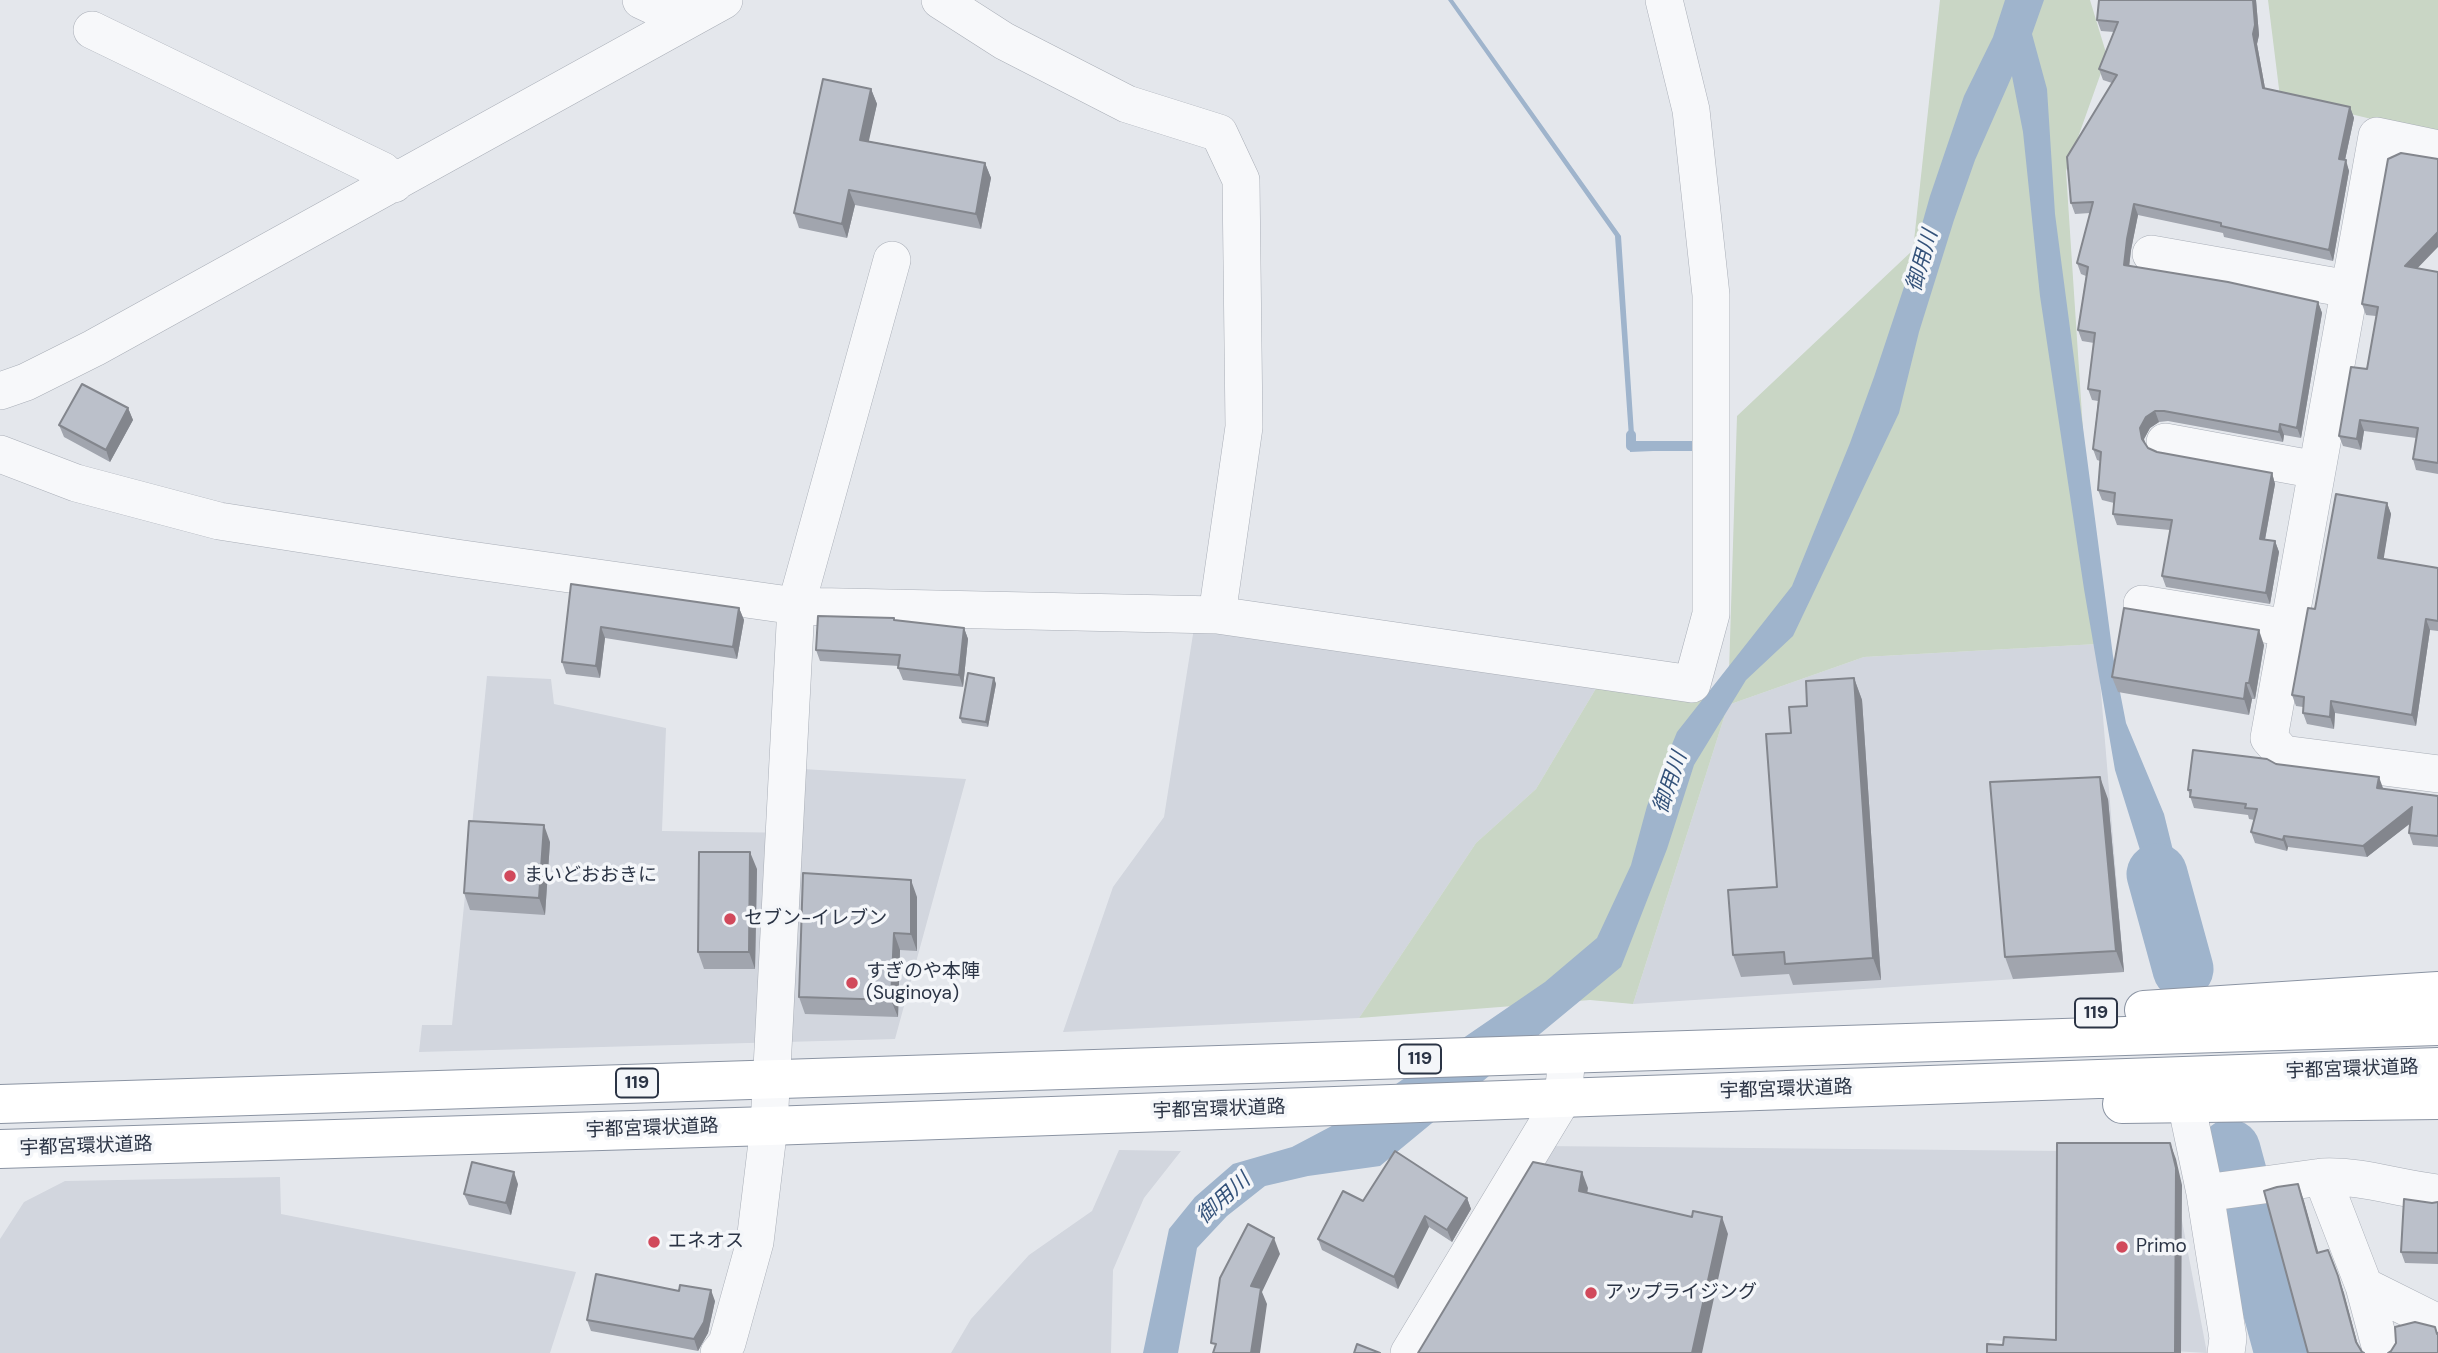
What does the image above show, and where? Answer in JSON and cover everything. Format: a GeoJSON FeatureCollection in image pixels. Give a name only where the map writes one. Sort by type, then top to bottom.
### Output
{"type":"FeatureCollection","features":[{"type":"Feature","properties":{"kind":"highway","name":"119"},"geometry":{"type":"LineString","coordinates":[[1756,1048],[2058,1016],[2438,991]]}},
{"type":"Feature","properties":{"kind":"highway","name":"119"},"geometry":{"type":"LineString","coordinates":[[0,1104],[2438,1026]]}},
{"type":"Feature","properties":{"kind":"highway","name":"宇都宮環状道路"},"geometry":{"type":"LineString","coordinates":[[0,1149],[769,1126],[2438,1067]]}},
{"type":"Feature","properties":{"kind":"highway"},"geometry":{"type":"LineString","coordinates":[[2051,1080],[2058,1105],[2438,1100]]}},
{"type":"Feature","properties":{"kind":"street"},"geometry":{"type":"LineString","coordinates":[[641,0],[686,21]]}},
{"type":"Feature","properties":{"kind":"street"},"geometry":{"type":"LineString","coordinates":[[0,391],[26,382],[94,348],[724,0]]}},
{"type":"Feature","properties":{"kind":"street"},"geometry":{"type":"LineString","coordinates":[[940,0],[1004,41],[1127,104],[1219,132],[1236,168],[1241,180],[1244,427],[1217,615]]}},
{"type":"Feature","properties":{"kind":"street"},"geometry":{"type":"LineString","coordinates":[[0,454],[76,484],[219,521],[796,606],[1217,615],[1692,684],[1711,614],[1711,295],[1691,110],[1664,0]]}},
{"type":"Feature","properties":{"kind":"street"},"geometry":{"type":"LineString","coordinates":[[92,30],[383,171],[394,184]]}},
{"type":"Feature","properties":{"kind":"street"},"geometry":{"type":"LineString","coordinates":[[2438,149],[2377,136],[2269,738],[2283,754],[2438,774]]}},
{"type":"Feature","properties":{"kind":"street"},"geometry":{"type":"LineString","coordinates":[[2151,254],[2349,289]]}},
{"type":"Feature","properties":{"kind":"street"},"geometry":{"type":"LineString","coordinates":[[719,1353],[727,1343],[755,1242],[769,1126],[796,606],[892,260]]}},
{"type":"Feature","properties":{"kind":"street"},"geometry":{"type":"LineString","coordinates":[[2165,442],[2317,470]]}},
{"type":"Feature","properties":{"kind":"street"},"geometry":{"type":"LineString","coordinates":[[2142,604],[2289,628]]}},
{"type":"Feature","properties":{"kind":"street"},"geometry":{"type":"LineString","coordinates":[[1409,1353],[1563,1098],[1567,1055]]}},
{"type":"Feature","properties":{"kind":"street"},"geometry":{"type":"LineString","coordinates":[[2186,1103],[2213,1191],[2228,1338],[2226,1353]]}},
{"type":"Feature","properties":{"kind":"street"},"geometry":{"type":"LineString","coordinates":[[2213,1191],[2343,1176],[2438,1193]]}},
{"type":"Feature","properties":{"kind":"street"},"geometry":{"type":"LineString","coordinates":[[2322,1177],[2364,1286],[2382,1353]]}},
{"type":"Feature","properties":{"kind":"street"},"geometry":{"type":"LineString","coordinates":[[2364,1286],[2438,1323]]}},
{"type":"Feature","properties":{"kind":"shaded area"},"geometry":{"type":"Polygon","coordinates":[[[1194,628],[1601,680],[1536,789],[1476,843],[1359,1018],[1063,1032],[1113,887],[1164,817],[1194,628]]]}},
{"type":"Feature","properties":{"kind":"shaded area"},"geometry":{"type":"Polygon","coordinates":[[[2097,644],[2124,972],[1633,1004],[1728,705],[1864,657],[2097,644]]]}},
{"type":"Feature","properties":{"kind":"shaded area"},"geometry":{"type":"Polygon","coordinates":[[[487,676],[551,679],[554,704],[666,728],[662,831],[799,833],[803,769],[966,779],[895,1039],[419,1052],[422,1025],[452,1025],[487,676]]]}},
{"type":"Feature","properties":{"kind":"shaded area"},"geometry":{"type":"Polygon","coordinates":[[[1542,1146],[2169,1152],[2207,1353],[1990,1340],[1987,1353],[1419,1353],[1542,1146]]]}},
{"type":"Feature","properties":{"kind":"shaded area"},"geometry":{"type":"Polygon","coordinates":[[[1119,1150],[1181,1151],[1144,1198],[1113,1270],[1111,1353],[951,1353],[971,1319],[1029,1255],[1092,1211],[1119,1150]]]}},
{"type":"Feature","properties":{"kind":"shaded area"},"geometry":{"type":"Polygon","coordinates":[[[280,1177],[281,1214],[576,1272],[550,1353],[0,1353],[0,1239],[24,1202],[65,1181],[280,1177]]]}},
{"type":"Feature","properties":{"kind":"green space"},"geometry":{"type":"Polygon","coordinates":[[[1940,0],[2090,0],[2107,56],[2066,171],[2097,644],[1864,657],[1728,705],[1633,1004],[1590,1000],[1359,1018],[1476,843],[1536,789],[1601,680],[1704,696],[1728,704],[1737,416],[1913,250],[1940,0]]]}},
{"type":"Feature","properties":{"kind":"green space"},"geometry":{"type":"Polygon","coordinates":[[[2268,0],[2438,0],[2438,135],[2280,97],[2268,0]]]}},
{"type":"Feature","properties":{"kind":"water"},"geometry":{"type":"Polygon","coordinates":[[[1448,0],[1453,0],[1621,236],[1635,449],[1704,444],[1698,615],[1700,449],[1630,452],[1615,236],[1448,0]]]}},
{"type":"Feature","properties":{"kind":"water","name":"御用川"},"geometry":{"type":"Polygon","coordinates":[[[2005,0],[2044,0],[2032,34],[2047,89],[2055,214],[2113,656],[2126,723],[2164,814],[2199,956],[2163,957],[2140,850],[2115,770],[2084,589],[2040,296],[2023,132],[2012,76],[1975,160],[1954,220],[1919,332],[1899,413],[1793,636],[1746,680],[1694,765],[1667,849],[1621,967],[1380,1166],[1308,1176],[1265,1186],[1227,1216],[1197,1248],[1178,1353],[1143,1353],[1169,1229],[1195,1197],[1233,1164],[1292,1147],[1345,1119],[1545,982],[1597,938],[1631,865],[1647,806],[1677,732],[1792,586],[1874,377],[1964,96],[1993,37],[2005,0]]]}},
{"type":"Feature","properties":{"kind":"water"},"geometry":{"type":"Polygon","coordinates":[[[2219,1155],[2252,1155],[2261,1203],[2304,1353],[2270,1353],[2219,1155]]]}},
{"type":"Feature","properties":{"kind":"building"},"geometry":{"type":"Polygon","coordinates":[[[2099,0],[2253,0],[2253,34],[2263,88],[2350,107],[2339,159],[2346,160],[2329,250],[2134,204],[2127,239],[2124,265],[2228,282],[2318,302],[2297,428],[2280,424],[2279,432],[2155,411],[2146,417],[2140,428],[2142,439],[2148,448],[2157,452],[2272,473],[2260,539],[2275,541],[2266,593],[2162,576],[2172,520],[2113,514],[2115,493],[2098,490],[2101,452],[2093,449],[2100,391],[2088,389],[2095,333],[2078,330],[2088,267],[2077,263],[2093,202],[2071,203],[2067,157],[2117,75],[2099,69],[2118,22],[2097,20],[2099,0]]]}},
{"type":"Feature","properties":{"kind":"building"},"geometry":{"type":"Polygon","coordinates":[[[823,79],[871,89],[860,140],[985,163],[976,214],[849,190],[842,224],[794,213],[823,79]]]}},
{"type":"Feature","properties":{"kind":"building"},"geometry":{"type":"Polygon","coordinates":[[[2401,153],[2438,159],[2438,232],[2405,266],[2438,272],[2438,463],[2413,459],[2418,428],[2360,420],[2357,439],[2339,436],[2351,367],[2367,369],[2378,307],[2362,304],[2388,159],[2401,153]]]}},
{"type":"Feature","properties":{"kind":"building"},"geometry":{"type":"Polygon","coordinates":[[[82,384],[128,408],[106,450],[59,425],[82,384]]]}},
{"type":"Feature","properties":{"kind":"building"},"geometry":{"type":"Polygon","coordinates":[[[2336,494],[2387,503],[2378,558],[2438,568],[2438,621],[2426,619],[2412,715],[2331,701],[2330,717],[2303,713],[2304,697],[2292,695],[2308,608],[2315,609],[2336,494]]]}},
{"type":"Feature","properties":{"kind":"building"},"geometry":{"type":"Polygon","coordinates":[[[571,584],[739,608],[733,647],[601,627],[596,666],[562,662],[571,584]]]}},
{"type":"Feature","properties":{"kind":"building"},"geometry":{"type":"Polygon","coordinates":[[[2124,608],[2259,630],[2244,699],[2112,677],[2124,608]]]}},
{"type":"Feature","properties":{"kind":"building"},"geometry":{"type":"Polygon","coordinates":[[[818,616],[894,618],[964,628],[959,675],[898,668],[900,655],[816,650],[818,616]]]}},
{"type":"Feature","properties":{"kind":"building"},"geometry":{"type":"Polygon","coordinates":[[[968,673],[994,678],[986,722],[960,718],[968,673]]]}},
{"type":"Feature","properties":{"kind":"building"},"geometry":{"type":"Polygon","coordinates":[[[1854,678],[1873,958],[1785,964],[1784,952],[1733,955],[1728,890],[1777,887],[1766,734],[1791,733],[1789,707],[1807,706],[1806,681],[1854,678]]]}},
{"type":"Feature","properties":{"kind":"building"},"geometry":{"type":"Polygon","coordinates":[[[2193,750],[2379,777],[2377,788],[2438,796],[2438,836],[2409,833],[2412,807],[2363,846],[2284,836],[2283,840],[2251,832],[2257,809],[2245,808],[2246,804],[2190,797],[2191,790],[2188,790],[2193,750]]]}},
{"type":"Feature","properties":{"kind":"building"},"geometry":{"type":"Polygon","coordinates":[[[2100,777],[2116,951],[2005,957],[1990,782],[2100,777]]]}},
{"type":"Feature","properties":{"kind":"building","name":"まいどおおきに"},"geometry":{"type":"Polygon","coordinates":[[[469,821],[544,825],[539,898],[464,893],[469,821]]]}},
{"type":"Feature","properties":{"kind":"building","name":"セブン-イレブン"},"geometry":{"type":"Polygon","coordinates":[[[699,852],[750,852],[749,952],[698,952],[699,852]]]}},
{"type":"Feature","properties":{"kind":"building","name":"すぎのや本陣 (Suginoya)"},"geometry":{"type":"Polygon","coordinates":[[[803,873],[911,880],[911,934],[894,933],[891,1000],[799,997],[803,873]]]}},
{"type":"Feature","properties":{"kind":"building","name":"Primo"},"geometry":{"type":"Polygon","coordinates":[[[2057,1143],[2170,1143],[2176,1168],[2175,1353],[1987,1353],[1987,1344],[2003,1345],[2004,1337],[2056,1340],[2057,1143]]]}},
{"type":"Feature","properties":{"kind":"building"},"geometry":{"type":"Polygon","coordinates":[[[1395,1151],[1467,1198],[1447,1230],[1425,1216],[1394,1277],[1318,1239],[1343,1191],[1363,1201],[1395,1151]]]}},
{"type":"Feature","properties":{"kind":"building"},"geometry":{"type":"Polygon","coordinates":[[[472,1162],[514,1172],[506,1203],[464,1194],[472,1162]]]}},
{"type":"Feature","properties":{"kind":"building","name":"アップライジング"},"geometry":{"type":"Polygon","coordinates":[[[1533,1162],[1582,1172],[1579,1191],[1692,1217],[1693,1211],[1722,1217],[1692,1353],[1418,1353],[1533,1162]]]}},
{"type":"Feature","properties":{"kind":"building"},"geometry":{"type":"Polygon","coordinates":[[[2298,1184],[2317,1253],[2328,1250],[2356,1342],[2364,1353],[2308,1353],[2264,1191],[2298,1184]]]}},
{"type":"Feature","properties":{"kind":"building"},"geometry":{"type":"Polygon","coordinates":[[[2404,1199],[2438,1202],[2438,1253],[2401,1252],[2404,1199]]]}},
{"type":"Feature","properties":{"kind":"building"},"geometry":{"type":"Polygon","coordinates":[[[1248,1224],[1274,1238],[1251,1286],[1261,1288],[1251,1353],[1213,1353],[1216,1344],[1211,1343],[1220,1278],[1248,1224]]]}},
{"type":"Feature","properties":{"kind":"building"},"geometry":{"type":"Polygon","coordinates":[[[596,1274],[679,1291],[680,1285],[711,1290],[704,1322],[694,1339],[587,1320],[596,1274]]]}},
{"type":"Feature","properties":{"kind":"building"},"geometry":{"type":"Polygon","coordinates":[[[2415,1322],[2435,1327],[2438,1333],[2438,1353],[2388,1353],[2396,1343],[2395,1327],[2415,1322]]]}},
{"type":"Feature","properties":{"kind":"building"},"geometry":{"type":"Polygon","coordinates":[[[1357,1344],[1380,1353],[1354,1353],[1357,1344]]]}},
{"type":"Feature","properties":{"kind":"waterway"},"geometry":{"type":"LineString","coordinates":[[1631,435],[1631,446],[1693,446]]}},
{"type":"Feature","properties":{"kind":"waterway"},"geometry":{"type":"LineString","coordinates":[[2157,874],[2183,969]]}},
{"type":"Feature","properties":{"kind":"waterway"},"geometry":{"type":"LineString","coordinates":[[2230,1150],[2285,1353]]}},
{"type":"Feature","properties":{"kind":"place","name":"まいどおおきに"},"geometry":{"type":"Point","coordinates":[510,876]}},
{"type":"Feature","properties":{"kind":"place","name":"セブン-イレブン"},"geometry":{"type":"Point","coordinates":[730,919]}},
{"type":"Feature","properties":{"kind":"place","name":"すぎのや本陣 (Suginoya)"},"geometry":{"type":"Point","coordinates":[852,983]}},
{"type":"Feature","properties":{"kind":"place","name":"エネオス"},"geometry":{"type":"Point","coordinates":[654,1242]}},
{"type":"Feature","properties":{"kind":"place","name":"Primo"},"geometry":{"type":"Point","coordinates":[2122,1247]}},
{"type":"Feature","properties":{"kind":"place","name":"アップライジング"},"geometry":{"type":"Point","coordinates":[1591,1293]}}]}
